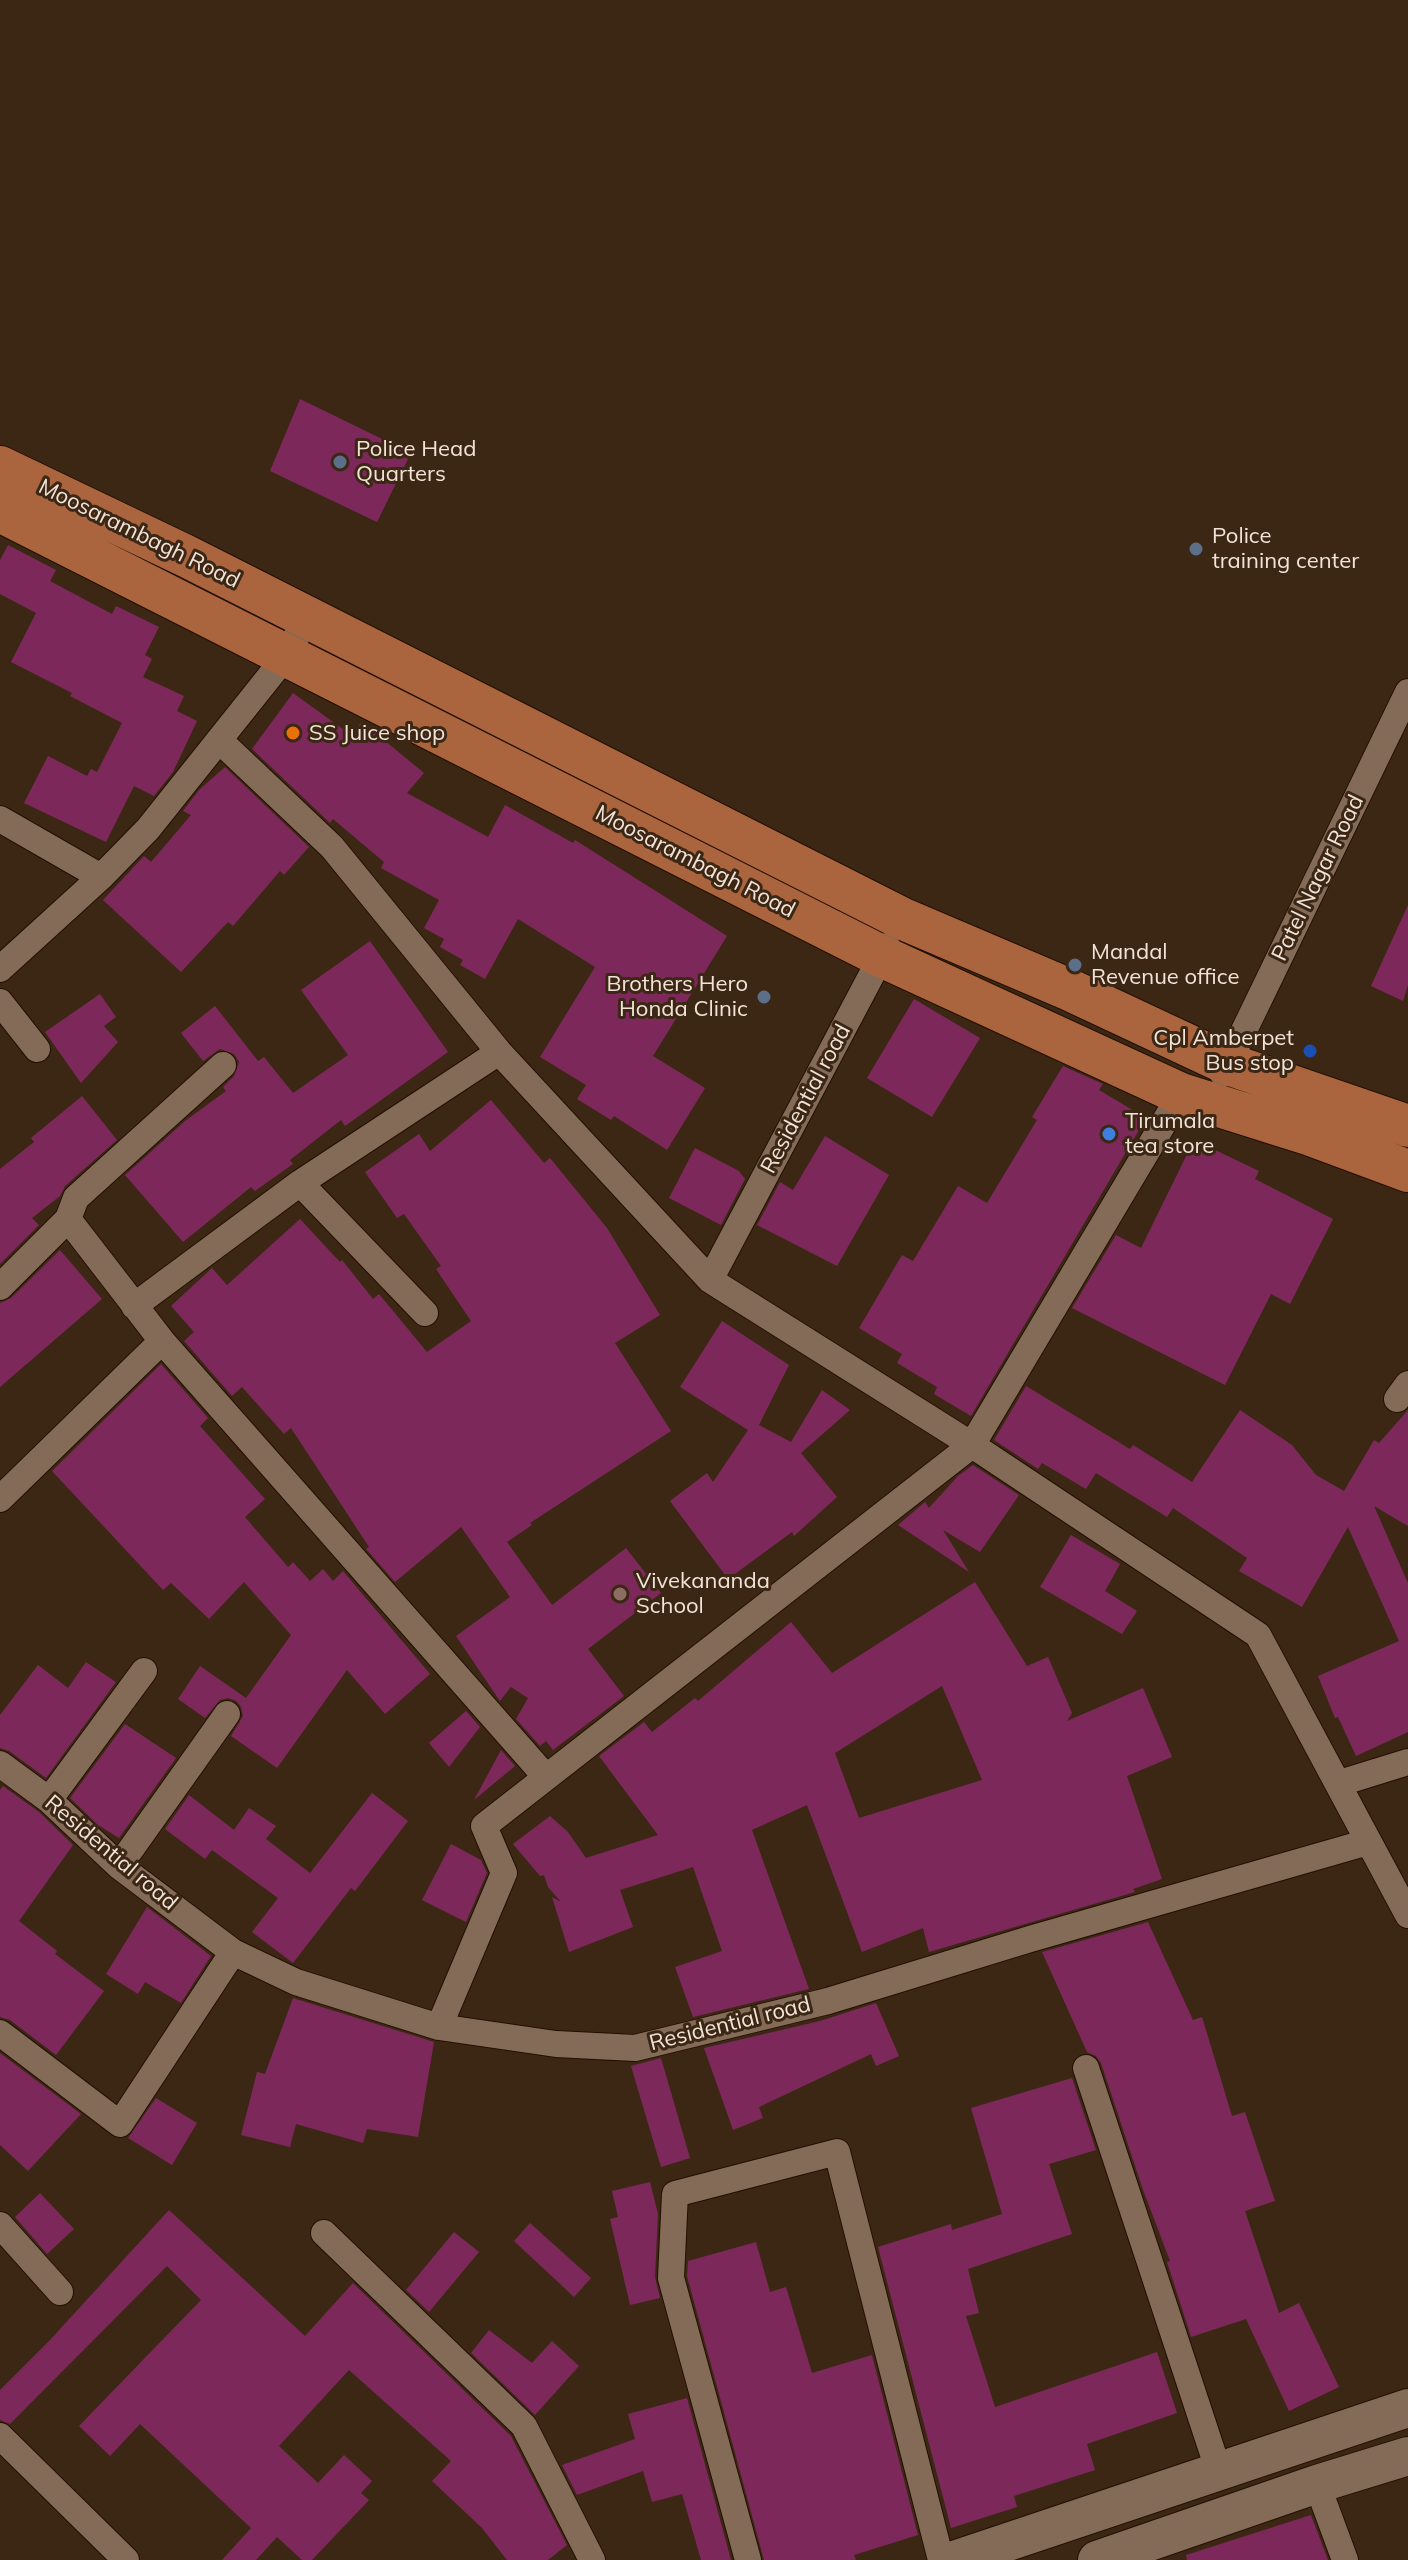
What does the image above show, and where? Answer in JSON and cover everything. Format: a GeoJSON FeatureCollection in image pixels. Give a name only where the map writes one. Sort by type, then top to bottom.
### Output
{"type":"FeatureCollection","features":[{"type":"Feature","properties":{"kind":"main road","name":"Moosarambagh Road"},"geometry":{"type":"LineString","coordinates":[[0,467],[186,556],[901,918],[1070,990],[1228,1064],[1408,1126]]}},
{"type":"Feature","properties":{"kind":"main road","name":"Moosarambagh Road"},"geometry":{"type":"LineString","coordinates":[[0,511],[881,956],[1196,1099],[1311,1135],[1408,1171]]}},
{"type":"Feature","properties":{"kind":"street"},"geometry":{"type":"LineString","coordinates":[[0,969],[101,877],[148,829],[286,656],[307,617]]}},
{"type":"Feature","properties":{"kind":"street","name":"Patel Nagar Road"},"geometry":{"type":"LineString","coordinates":[[972,1445],[1196,1099],[1228,1064],[1408,692]]}},
{"type":"Feature","properties":{"kind":"street"},"geometry":{"type":"LineString","coordinates":[[219,740],[332,847],[499,1052],[710,1280],[972,1445],[1258,1635],[1408,1915]]}},
{"type":"Feature","properties":{"kind":"street"},"geometry":{"type":"LineString","coordinates":[[0,819],[101,877]]}},
{"type":"Feature","properties":{"kind":"street","name":"Residential road"},"geometry":{"type":"LineString","coordinates":[[710,1280],[901,918]]}},
{"type":"Feature","properties":{"kind":"street"},"geometry":{"type":"LineString","coordinates":[[0,1002],[37,1049]]}},
{"type":"Feature","properties":{"kind":"street"},"geometry":{"type":"LineString","coordinates":[[134,1306],[300,1183],[499,1052]]}},
{"type":"Feature","properties":{"kind":"street"},"geometry":{"type":"LineString","coordinates":[[0,1287],[68,1219],[76,1198],[223,1065]]}},
{"type":"Feature","properties":{"kind":"street"},"geometry":{"type":"LineString","coordinates":[[300,1183],[425,1313]]}},
{"type":"Feature","properties":{"kind":"street"},"geometry":{"type":"LineString","coordinates":[[68,1219],[162,1341],[546,1777]]}},
{"type":"Feature","properties":{"kind":"street"},"geometry":{"type":"LineString","coordinates":[[0,1499],[162,1341]]}},
{"type":"Feature","properties":{"kind":"street"},"geometry":{"type":"LineString","coordinates":[[439,2027],[504,1873],[484,1826],[972,1445]]}},
{"type":"Feature","properties":{"kind":"street"},"geometry":{"type":"LineString","coordinates":[[49,1800],[144,1671]]}},
{"type":"Feature","properties":{"kind":"street"},"geometry":{"type":"LineString","coordinates":[[119,1866],[227,1714]]}},
{"type":"Feature","properties":{"kind":"street"},"geometry":{"type":"LineString","coordinates":[[1340,1783],[1408,1762]]}},
{"type":"Feature","properties":{"kind":"street","name":"Residential road"},"geometry":{"type":"LineString","coordinates":[[2,1770],[49,1800],[119,1866],[233,1952],[296,1982],[439,2027],[556,2044],[635,2048],[828,2001],[1030,1939],[1368,1842]]}},
{"type":"Feature","properties":{"kind":"street"},"geometry":{"type":"LineString","coordinates":[[0,2033],[120,2124],[233,1952]]}},
{"type":"Feature","properties":{"kind":"street"},"geometry":{"type":"LineString","coordinates":[[1086,2068],[1219,2472]]}},
{"type":"Feature","properties":{"kind":"street"},"geometry":{"type":"LineString","coordinates":[[748,2560],[671,2278],[675,2194],[837,2152],[941,2560]]}},
{"type":"Feature","properties":{"kind":"street"},"geometry":{"type":"LineString","coordinates":[[0,2225],[60,2292]]}},
{"type":"Feature","properties":{"kind":"street"},"geometry":{"type":"LineString","coordinates":[[324,2233],[524,2426],[592,2560]]}},
{"type":"Feature","properties":{"kind":"street"},"geometry":{"type":"LineString","coordinates":[[954,2560],[1408,2408]]}},
{"type":"Feature","properties":{"kind":"street"},"geometry":{"type":"LineString","coordinates":[[0,2436],[126,2560]]}},
{"type":"Feature","properties":{"kind":"street"},"geometry":{"type":"LineString","coordinates":[[1097,2560],[1153,2551],[1317,2484],[1408,2456]]}},
{"type":"Feature","properties":{"kind":"street"},"geometry":{"type":"LineString","coordinates":[[1317,2484],[1345,2560]]}},
{"type":"Feature","properties":{"kind":"building","name":"Police Head Quarters"},"geometry":{"type":"Polygon","coordinates":[[[300,399],[411,453],[377,522],[270,471],[300,399]]]}},
{"type":"Feature","properties":{"kind":"building"},"geometry":{"type":"Polygon","coordinates":[[[8,545],[56,570],[50,581],[112,614],[116,606],[159,627],[145,655],[152,659],[143,677],[184,696],[177,711],[197,721],[173,772],[154,796],[134,786],[106,842],[24,803],[48,756],[87,776],[91,769],[97,772],[122,723],[11,662],[36,613],[0,594],[0,560],[8,545]]]}},
{"type":"Feature","properties":{"kind":"building"},"geometry":{"type":"Polygon","coordinates":[[[293,693],[351,735],[362,722],[424,773],[407,793],[488,837],[505,805],[573,843],[575,840],[727,936],[653,1056],[705,1088],[667,1150],[614,1116],[611,1120],[577,1099],[586,1085],[540,1057],[595,967],[518,919],[485,979],[460,965],[463,960],[440,947],[444,939],[424,928],[439,900],[381,868],[384,862],[333,819],[330,823],[252,749],[293,693]]]}},
{"type":"Feature","properties":{"kind":"building"},"geometry":{"type":"Polygon","coordinates":[[[225,767],[309,847],[284,875],[280,871],[233,926],[228,922],[181,972],[103,900],[144,856],[151,862],[191,815],[183,811],[199,790],[225,767]]]}},
{"type":"Feature","properties":{"kind":"building"},"geometry":{"type":"Polygon","coordinates":[[[1408,905],[1408,985],[1403,1001],[1371,986],[1408,905]]]}},
{"type":"Feature","properties":{"kind":"building"},"geometry":{"type":"Polygon","coordinates":[[[370,941],[448,1052],[345,1126],[341,1120],[290,1160],[293,1164],[255,1191],[251,1187],[183,1242],[125,1175],[185,1121],[226,1091],[223,1087],[234,1076],[239,1062],[234,1054],[220,1049],[203,1061],[181,1033],[215,1006],[258,1061],[264,1057],[293,1093],[348,1055],[301,990],[370,941]]]}},
{"type":"Feature","properties":{"kind":"building"},"geometry":{"type":"Polygon","coordinates":[[[100,994],[116,1017],[104,1026],[118,1042],[81,1083],[45,1032],[100,994]]]}},
{"type":"Feature","properties":{"kind":"building"},"geometry":{"type":"Polygon","coordinates":[[[914,999],[980,1038],[932,1117],[867,1078],[914,999]]]}},
{"type":"Feature","properties":{"kind":"building"},"geometry":{"type":"Polygon","coordinates":[[[1063,1066],[1103,1084],[1099,1090],[1146,1118],[971,1416],[934,1394],[937,1387],[897,1363],[902,1354],[859,1328],[902,1255],[913,1261],[958,1186],[987,1203],[1037,1120],[1032,1117],[1063,1066]]]}},
{"type":"Feature","properties":{"kind":"building"},"geometry":{"type":"Polygon","coordinates":[[[82,1096],[117,1140],[65,1186],[60,1196],[32,1218],[39,1225],[0,1264],[0,1169],[34,1142],[31,1138],[82,1096]]]}},
{"type":"Feature","properties":{"kind":"building"},"geometry":{"type":"Polygon","coordinates":[[[491,1100],[544,1163],[550,1158],[607,1228],[660,1315],[615,1343],[671,1431],[530,1523],[532,1525],[507,1542],[552,1605],[626,1548],[661,1593],[588,1649],[624,1696],[553,1750],[546,1741],[540,1746],[516,1719],[528,1698],[511,1687],[500,1701],[456,1636],[510,1597],[461,1527],[395,1582],[366,1549],[369,1547],[291,1428],[284,1434],[242,1387],[232,1396],[184,1341],[194,1332],[171,1306],[212,1268],[227,1285],[300,1219],[340,1262],[342,1260],[373,1299],[379,1294],[427,1352],[471,1321],[436,1269],[441,1266],[404,1214],[397,1218],[365,1172],[419,1134],[430,1151],[491,1100]]]}},
{"type":"Feature","properties":{"kind":"building"},"geometry":{"type":"Polygon","coordinates":[[[825,1136],[889,1175],[837,1266],[757,1225],[780,1182],[793,1190],[825,1136]]]}},
{"type":"Feature","properties":{"kind":"building"},"geometry":{"type":"Polygon","coordinates":[[[1194,1140],[1259,1171],[1255,1179],[1333,1219],[1290,1304],[1271,1294],[1225,1385],[1072,1308],[1116,1235],[1141,1248],[1194,1140]]]}},
{"type":"Feature","properties":{"kind":"building"},"geometry":{"type":"Polygon","coordinates":[[[695,1148],[739,1171],[745,1179],[721,1225],[669,1198],[695,1148]]]}},
{"type":"Feature","properties":{"kind":"building"},"geometry":{"type":"Polygon","coordinates":[[[60,1250],[102,1299],[0,1387],[0,1303],[11,1298],[60,1250]]]}},
{"type":"Feature","properties":{"kind":"building"},"geometry":{"type":"Polygon","coordinates":[[[722,1321],[789,1365],[759,1425],[791,1442],[822,1390],[850,1410],[801,1453],[837,1497],[794,1536],[792,1532],[728,1579],[670,1501],[707,1473],[713,1482],[748,1430],[680,1387],[722,1321]]]}},
{"type":"Feature","properties":{"kind":"building"},"geometry":{"type":"Polygon","coordinates":[[[161,1364],[208,1418],[200,1426],[265,1499],[245,1517],[288,1567],[293,1562],[310,1581],[323,1569],[333,1581],[343,1571],[430,1674],[385,1714],[347,1670],[277,1768],[231,1736],[243,1716],[236,1701],[228,1698],[220,1700],[205,1718],[178,1699],[200,1666],[246,1698],[291,1635],[244,1582],[209,1619],[171,1583],[163,1590],[52,1471],[161,1364]]]}},
{"type":"Feature","properties":{"kind":"building"},"geometry":{"type":"Polygon","coordinates":[[[1026,1386],[1130,1449],[1133,1445],[1192,1482],[1240,1410],[1292,1445],[1316,1475],[1344,1491],[1374,1440],[1379,1443],[1408,1410],[1408,1526],[1374,1506],[1408,1583],[1408,1732],[1356,1756],[1338,1717],[1335,1718],[1318,1676],[1399,1641],[1348,1527],[1302,1607],[1239,1571],[1247,1558],[1173,1508],[1167,1517],[1096,1473],[1086,1489],[1042,1463],[1038,1469],[994,1440],[1026,1386]]]}},
{"type":"Feature","properties":{"kind":"building"},"geometry":{"type":"Polygon","coordinates":[[[973,1465],[1019,1495],[980,1552],[943,1530],[969,1572],[898,1525],[925,1502],[929,1508],[958,1476],[973,1465]]]}},
{"type":"Feature","properties":{"kind":"building"},"geometry":{"type":"Polygon","coordinates":[[[1071,1535],[1120,1564],[1105,1591],[1137,1611],[1122,1634],[1040,1587],[1071,1535]]]}},
{"type":"Feature","properties":{"kind":"building"},"geometry":{"type":"Polygon","coordinates":[[[975,1582],[1027,1666],[1048,1657],[1072,1713],[1067,1721],[1143,1688],[1172,1757],[1127,1776],[1162,1879],[1133,1889],[1135,1892],[929,1952],[923,1928],[862,1952],[807,1805],[752,1830],[809,1989],[693,2017],[675,1967],[722,1951],[693,1867],[620,1890],[633,1927],[569,1952],[552,1897],[561,1902],[548,1887],[544,1875],[540,1876],[513,1844],[550,1816],[568,1832],[586,1858],[658,1835],[599,1756],[644,1722],[652,1732],[695,1698],[698,1701],[791,1622],[832,1673],[975,1582]],[[942,1686],[835,1753],[859,1818],[982,1780],[942,1686]]]}},
{"type":"Feature","properties":{"kind":"building"},"geometry":{"type":"Polygon","coordinates":[[[86,1662],[116,1682],[46,1778],[9,1751],[0,1748],[0,1715],[38,1665],[68,1688],[86,1662]]]}},
{"type":"Feature","properties":{"kind":"building"},"geometry":{"type":"Polygon","coordinates":[[[466,1711],[480,1727],[449,1767],[429,1743],[466,1711]]]}},
{"type":"Feature","properties":{"kind":"building"},"geometry":{"type":"Polygon","coordinates":[[[125,1724],[176,1758],[119,1838],[98,1825],[70,1798],[125,1724]]]}},
{"type":"Feature","properties":{"kind":"building"},"geometry":{"type":"Polygon","coordinates":[[[501,1750],[515,1766],[474,1800],[501,1750]]]}},
{"type":"Feature","properties":{"kind":"building"},"geometry":{"type":"Polygon","coordinates":[[[3,1786],[39,1812],[73,1845],[19,1921],[57,1951],[55,1954],[104,1991],[56,2055],[10,2020],[0,2017],[0,1790],[3,1786]]]}},
{"type":"Feature","properties":{"kind":"building"},"geometry":{"type":"Polygon","coordinates":[[[372,1793],[408,1821],[355,1891],[351,1888],[293,1963],[252,1932],[278,1898],[212,1850],[205,1859],[165,1829],[189,1795],[234,1830],[249,1808],[276,1826],[266,1839],[310,1873],[372,1793]]]}},
{"type":"Feature","properties":{"kind":"building"},"geometry":{"type":"Polygon","coordinates":[[[451,1844],[481,1860],[487,1873],[466,1922],[422,1900],[451,1844]]]}},
{"type":"Feature","properties":{"kind":"building"},"geometry":{"type":"Polygon","coordinates":[[[147,1907],[211,1956],[181,2003],[145,1982],[138,1994],[106,1974],[147,1907]]]}},
{"type":"Feature","properties":{"kind":"building"},"geometry":{"type":"Polygon","coordinates":[[[1148,1922],[1193,2020],[1202,2017],[1232,2116],[1245,2112],[1275,2201],[1245,2211],[1279,2313],[1299,2303],[1339,2387],[1289,2411],[1246,2319],[1191,2337],[1167,2262],[1170,2261],[1101,2063],[1096,2056],[1087,2052],[1042,1952],[1148,1922]]]}},
{"type":"Feature","properties":{"kind":"building"},"geometry":{"type":"Polygon","coordinates":[[[293,1998],[434,2042],[418,2137],[367,2129],[363,2143],[296,2124],[290,2147],[241,2135],[257,2072],[265,2074],[293,1998]]]}},
{"type":"Feature","properties":{"kind":"building"},"geometry":{"type":"Polygon","coordinates":[[[876,2003],[899,2056],[876,2066],[871,2054],[759,2107],[763,2118],[733,2130],[704,2048],[820,2021],[876,2003]]]}},
{"type":"Feature","properties":{"kind":"building"},"geometry":{"type":"Polygon","coordinates":[[[0,2053],[81,2114],[28,2171],[0,2145],[0,2053]]]}},
{"type":"Feature","properties":{"kind":"building"},"geometry":{"type":"Polygon","coordinates":[[[661,2058],[690,2158],[661,2167],[631,2066],[661,2058]]]}},
{"type":"Feature","properties":{"kind":"building"},"geometry":{"type":"Polygon","coordinates":[[[1072,2078],[1096,2150],[1049,2164],[1072,2234],[968,2269],[979,2313],[966,2316],[995,2407],[1157,2352],[1177,2413],[1087,2444],[1095,2470],[1014,2496],[1017,2507],[951,2528],[878,2247],[951,2224],[952,2230],[1002,2214],[971,2108],[1072,2078]]]}},
{"type":"Feature","properties":{"kind":"building"},"geometry":{"type":"Polygon","coordinates":[[[156,2098],[197,2123],[172,2165],[128,2138],[156,2098]]]}},
{"type":"Feature","properties":{"kind":"building"},"geometry":{"type":"Polygon","coordinates":[[[650,2182],[658,2214],[655,2277],[660,2298],[630,2305],[610,2219],[618,2217],[612,2191],[650,2182]]]}},
{"type":"Feature","properties":{"kind":"building"},"geometry":{"type":"Polygon","coordinates":[[[40,2193],[74,2229],[47,2254],[15,2217],[40,2193]]]}},
{"type":"Feature","properties":{"kind":"building"},"geometry":{"type":"Polygon","coordinates":[[[169,2210],[305,2336],[353,2283],[511,2436],[567,2545],[548,2560],[507,2560],[482,2528],[432,2481],[451,2461],[349,2370],[279,2446],[318,2483],[344,2455],[372,2481],[361,2493],[369,2500],[312,2560],[302,2560],[277,2537],[256,2560],[222,2560],[251,2528],[140,2424],[110,2456],[79,2426],[201,2300],[167,2266],[10,2424],[0,2420],[0,2390],[169,2210]]]}},
{"type":"Feature","properties":{"kind":"building"},"geometry":{"type":"Polygon","coordinates":[[[530,2223],[591,2278],[574,2297],[514,2241],[530,2223]]]}},
{"type":"Feature","properties":{"kind":"building"},"geometry":{"type":"Polygon","coordinates":[[[454,2232],[479,2252],[429,2312],[406,2290],[454,2232]]]}},
{"type":"Feature","properties":{"kind":"building"},"geometry":{"type":"Polygon","coordinates":[[[756,2242],[770,2292],[786,2287],[812,2373],[872,2355],[918,2535],[854,2555],[856,2560],[764,2560],[687,2276],[688,2261],[756,2242]]]}},
{"type":"Feature","properties":{"kind":"building"},"geometry":{"type":"Polygon","coordinates":[[[489,2330],[532,2363],[552,2341],[579,2366],[535,2415],[471,2353],[489,2330]]]}},
{"type":"Feature","properties":{"kind":"building"},"geometry":{"type":"Polygon","coordinates":[[[687,2398],[731,2560],[701,2560],[682,2494],[652,2502],[643,2471],[577,2495],[562,2465],[635,2439],[628,2414],[687,2398]]]}},
{"type":"Feature","properties":{"kind":"building"},"geometry":{"type":"Polygon","coordinates":[[[1311,2515],[1328,2560],[1187,2560],[1186,2555],[1311,2515]]]}},
{"type":"Feature","properties":{"kind":"place","name":"Police Head Quarters"},"geometry":{"type":"Point","coordinates":[340,462]}},
{"type":"Feature","properties":{"kind":"place","name":"Police training center"},"geometry":{"type":"Point","coordinates":[1196,549]}},
{"type":"Feature","properties":{"kind":"place","name":"SS Juice shop"},"geometry":{"type":"Point","coordinates":[293,733]}},
{"type":"Feature","properties":{"kind":"place","name":"Mandal Revenue office"},"geometry":{"type":"Point","coordinates":[1075,965]}},
{"type":"Feature","properties":{"kind":"place","name":"Brothers Hero Honda Clinic"},"geometry":{"type":"Point","coordinates":[764,997]}},
{"type":"Feature","properties":{"kind":"place","name":"Cpl Amberpet Bus stop"},"geometry":{"type":"Point","coordinates":[1310,1051]}},
{"type":"Feature","properties":{"kind":"place","name":"Tirumala tea store"},"geometry":{"type":"Point","coordinates":[1109,1134]}},
{"type":"Feature","properties":{"kind":"place","name":"Vivekananda School"},"geometry":{"type":"Point","coordinates":[620,1594]}}]}
